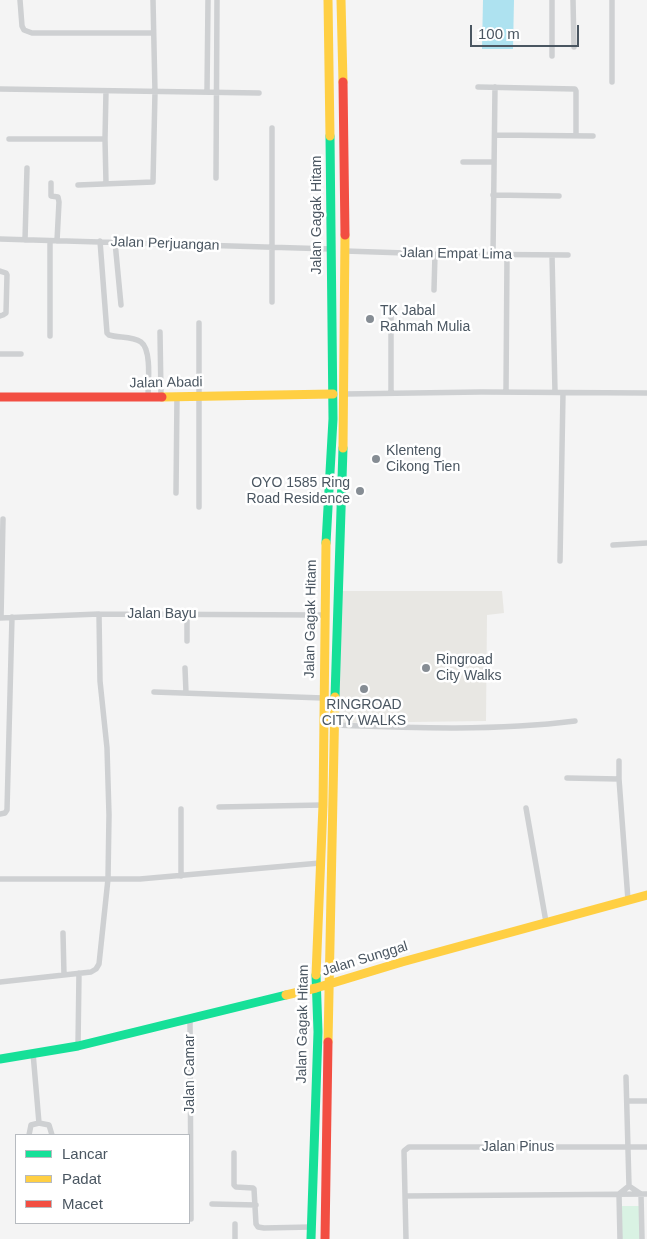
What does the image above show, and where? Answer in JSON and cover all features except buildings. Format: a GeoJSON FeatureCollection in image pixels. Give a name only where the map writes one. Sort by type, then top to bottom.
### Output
{"type":"FeatureCollection","features":[{"type":"Feature","properties":{"kind":"main road","name":"Jalan Gagak Hitam"},"geometry":{"type":"LineString","coordinates":[[311,1239],[318,1032],[316,988],[320,862],[324,805],[324,615],[332,394],[328,0]]}},
{"type":"Feature","properties":{"kind":"main road","name":"Jalan Gagak Hitam"},"geometry":{"type":"LineString","coordinates":[[325,1239],[329,1084],[328,984],[337,614],[345,394],[346,150],[341,0]]}},
{"type":"Feature","properties":{"kind":"main road","name":"Jalan Abadi"},"geometry":{"type":"LineString","coordinates":[[0,398],[332,394]]}},
{"type":"Feature","properties":{"kind":"main road"},"geometry":{"type":"LineString","coordinates":[[327,518],[340,518]]}},
{"type":"Feature","properties":{"kind":"main road","name":"Jalan Sunggal"},"geometry":{"type":"LineString","coordinates":[[0,1059],[78,1046],[316,988],[370,970],[647,895]]}},
{"type":"Feature","properties":{"kind":"street"},"geometry":{"type":"LineString","coordinates":[[20,0],[22,26],[24,30],[32,33],[153,34]]}},
{"type":"Feature","properties":{"kind":"street"},"geometry":{"type":"LineString","coordinates":[[78,185],[153,182],[155,92],[153,0]]}},
{"type":"Feature","properties":{"kind":"street"},"geometry":{"type":"LineString","coordinates":[[207,92],[208,0]]}},
{"type":"Feature","properties":{"kind":"street"},"geometry":{"type":"LineString","coordinates":[[216,178],[217,0]]}},
{"type":"Feature","properties":{"kind":"street"},"geometry":{"type":"LineString","coordinates":[[552,0],[552,56]]}},
{"type":"Feature","properties":{"kind":"street"},"geometry":{"type":"LineString","coordinates":[[574,0],[574,47]]}},
{"type":"Feature","properties":{"kind":"street"},"geometry":{"type":"LineString","coordinates":[[612,0],[612,82]]}},
{"type":"Feature","properties":{"kind":"street"},"geometry":{"type":"LineString","coordinates":[[478,87],[574,89],[576,92],[576,136]]}},
{"type":"Feature","properties":{"kind":"street"},"geometry":{"type":"LineString","coordinates":[[493,255],[495,87]]}},
{"type":"Feature","properties":{"kind":"street"},"geometry":{"type":"LineString","coordinates":[[0,89],[259,93]]}},
{"type":"Feature","properties":{"kind":"street"},"geometry":{"type":"LineString","coordinates":[[106,91],[106,183]]}},
{"type":"Feature","properties":{"kind":"street"},"geometry":{"type":"LineString","coordinates":[[272,128],[272,302]]}},
{"type":"Feature","properties":{"kind":"street"},"geometry":{"type":"LineString","coordinates":[[495,135],[593,136]]}},
{"type":"Feature","properties":{"kind":"street"},"geometry":{"type":"LineString","coordinates":[[9,139],[105,139]]}},
{"type":"Feature","properties":{"kind":"street"},"geometry":{"type":"LineString","coordinates":[[462,162],[494,162]]}},
{"type":"Feature","properties":{"kind":"street"},"geometry":{"type":"LineString","coordinates":[[25,240],[27,168]]}},
{"type":"Feature","properties":{"kind":"street"},"geometry":{"type":"LineString","coordinates":[[51,184],[51,196],[58,197],[59,202],[57,241]]}},
{"type":"Feature","properties":{"kind":"street"},"geometry":{"type":"LineString","coordinates":[[494,195],[559,196]]}},
{"type":"Feature","properties":{"kind":"street","name":"Jalan Perjuangan"},"geometry":{"type":"LineString","coordinates":[[0,239],[331,249]]}},
{"type":"Feature","properties":{"kind":"street"},"geometry":{"type":"LineString","coordinates":[[50,241],[50,336]]}},
{"type":"Feature","properties":{"kind":"street"},"geometry":{"type":"LineString","coordinates":[[100,242],[107,333],[109,335],[129,338],[140,342],[144,346],[148,355],[148,397]]}},
{"type":"Feature","properties":{"kind":"street"},"geometry":{"type":"LineString","coordinates":[[115,242],[121,305]]}},
{"type":"Feature","properties":{"kind":"street","name":"Jalan Empat Lima"},"geometry":{"type":"LineString","coordinates":[[345,251],[568,255]]}},
{"type":"Feature","properties":{"kind":"street"},"geometry":{"type":"LineString","coordinates":[[434,290],[435,254]]}},
{"type":"Feature","properties":{"kind":"street"},"geometry":{"type":"LineString","coordinates":[[506,392],[507,255]]}},
{"type":"Feature","properties":{"kind":"street"},"geometry":{"type":"LineString","coordinates":[[552,255],[555,392]]}},
{"type":"Feature","properties":{"kind":"street"},"geometry":{"type":"LineString","coordinates":[[0,271],[7,275],[6,313],[0,316]]}},
{"type":"Feature","properties":{"kind":"street"},"geometry":{"type":"LineString","coordinates":[[391,311],[391,393]]}},
{"type":"Feature","properties":{"kind":"street"},"geometry":{"type":"LineString","coordinates":[[199,323],[200,506]]}},
{"type":"Feature","properties":{"kind":"street"},"geometry":{"type":"LineString","coordinates":[[160,332],[161,396]]}},
{"type":"Feature","properties":{"kind":"street"},"geometry":{"type":"LineString","coordinates":[[0,354],[21,354]]}},
{"type":"Feature","properties":{"kind":"street"},"geometry":{"type":"LineString","coordinates":[[560,561],[563,393]]}},
{"type":"Feature","properties":{"kind":"street"},"geometry":{"type":"LineString","coordinates":[[345,394],[647,393]]}},
{"type":"Feature","properties":{"kind":"street"},"geometry":{"type":"LineString","coordinates":[[176,493],[177,396]]}},
{"type":"Feature","properties":{"kind":"street"},"geometry":{"type":"LineString","coordinates":[[0,618],[4,519]]}},
{"type":"Feature","properties":{"kind":"street"},"geometry":{"type":"LineString","coordinates":[[613,545],[647,543]]}},
{"type":"Feature","properties":{"kind":"street"},"geometry":{"type":"LineString","coordinates":[[0,982],[93,971],[99,964],[108,879],[110,815],[107,748],[100,681],[99,614]]}},
{"type":"Feature","properties":{"kind":"street","name":"Jalan Bayu"},"geometry":{"type":"LineString","coordinates":[[0,618],[99,614],[324,615]]}},
{"type":"Feature","properties":{"kind":"street"},"geometry":{"type":"LineString","coordinates":[[187,641],[188,614]]}},
{"type":"Feature","properties":{"kind":"street"},"geometry":{"type":"LineString","coordinates":[[0,814],[6,813],[7,810],[12,617]]}},
{"type":"Feature","properties":{"kind":"street"},"geometry":{"type":"LineString","coordinates":[[186,668],[186,692]]}},
{"type":"Feature","properties":{"kind":"street"},"geometry":{"type":"LineString","coordinates":[[154,692],[323,698]]}},
{"type":"Feature","properties":{"kind":"street"},"geometry":{"type":"LineString","coordinates":[[335,725],[393,727],[523,726],[575,721]]}},
{"type":"Feature","properties":{"kind":"street"},"geometry":{"type":"LineString","coordinates":[[619,761],[628,900]]}},
{"type":"Feature","properties":{"kind":"street"},"geometry":{"type":"LineString","coordinates":[[567,778],[619,779]]}},
{"type":"Feature","properties":{"kind":"street"},"geometry":{"type":"LineString","coordinates":[[219,807],[324,805]]}},
{"type":"Feature","properties":{"kind":"street"},"geometry":{"type":"LineString","coordinates":[[526,808],[546,922]]}},
{"type":"Feature","properties":{"kind":"street"},"geometry":{"type":"LineString","coordinates":[[181,810],[181,876]]}},
{"type":"Feature","properties":{"kind":"street"},"geometry":{"type":"LineString","coordinates":[[0,879],[108,879],[181,876],[320,862]]}},
{"type":"Feature","properties":{"kind":"street"},"geometry":{"type":"LineString","coordinates":[[63,934],[64,975]]}},
{"type":"Feature","properties":{"kind":"street"},"geometry":{"type":"LineString","coordinates":[[78,1046],[79,973]]}},
{"type":"Feature","properties":{"kind":"street","name":"Jalan Camar"},"geometry":{"type":"LineString","coordinates":[[190,1019],[191,1219]]}},
{"type":"Feature","properties":{"kind":"street"},"geometry":{"type":"LineString","coordinates":[[33,1054],[39,1124]]}},
{"type":"Feature","properties":{"kind":"street"},"geometry":{"type":"LineString","coordinates":[[620,1239],[620,1194],[629,1186],[626,1077]]}},
{"type":"Feature","properties":{"kind":"street"},"geometry":{"type":"LineString","coordinates":[[628,1101],[647,1101]]}},
{"type":"Feature","properties":{"kind":"street"},"geometry":{"type":"LineString","coordinates":[[29,1134],[31,1125],[39,1124],[49,1125],[52,1134]]}},
{"type":"Feature","properties":{"kind":"street","name":"Jalan Pinus"},"geometry":{"type":"LineString","coordinates":[[406,1196],[404,1151],[409,1147],[647,1147]]}},
{"type":"Feature","properties":{"kind":"street"},"geometry":{"type":"LineString","coordinates":[[234,1153],[234,1185],[236,1187],[253,1188],[256,1205],[256,1224],[260,1228],[311,1227]]}},
{"type":"Feature","properties":{"kind":"street"},"geometry":{"type":"LineString","coordinates":[[629,1186],[644,1194]]}},
{"type":"Feature","properties":{"kind":"street"},"geometry":{"type":"LineString","coordinates":[[406,1239],[406,1196],[644,1194]]}},
{"type":"Feature","properties":{"kind":"street"},"geometry":{"type":"LineString","coordinates":[[642,1239],[644,1194]]}},
{"type":"Feature","properties":{"kind":"street"},"geometry":{"type":"LineString","coordinates":[[212,1204],[256,1205]]}},
{"type":"Feature","properties":{"kind":"street"},"geometry":{"type":"LineString","coordinates":[[235,1224],[235,1239]]}},
{"type":"Feature","properties":{"kind":"shaded area"},"geometry":{"type":"Polygon","coordinates":[[[340,591],[502,591],[504,613],[487,615],[486,721],[338,723],[340,591]]]}},
{"type":"Feature","properties":{"kind":"green space"},"geometry":{"type":"Polygon","coordinates":[[[620,1206],[640,1206],[640,1239],[620,1239],[620,1206]]]}},
{"type":"Feature","properties":{"kind":"water"},"geometry":{"type":"Polygon","coordinates":[[[483,0],[514,0],[513,49],[482,49],[483,0]]]}},
{"type":"Feature","properties":{"kind":"traffic: fast"},"geometry":{"type":"LineString","coordinates":[[326,543],[333,419],[330,136]]}},
{"type":"Feature","properties":{"kind":"traffic: fast"},"geometry":{"type":"LineString","coordinates":[[335,697],[343,448]]}},
{"type":"Feature","properties":{"kind":"traffic: fast"},"geometry":{"type":"LineString","coordinates":[[311,1239],[318,1032],[316,975]]}},
{"type":"Feature","properties":{"kind":"traffic: fast"},"geometry":{"type":"LineString","coordinates":[[0,1059],[78,1046],[286,995]]}},
{"type":"Feature","properties":{"kind":"traffic: slow"},"geometry":{"type":"LineString","coordinates":[[328,0],[330,136]]}},
{"type":"Feature","properties":{"kind":"traffic: slow"},"geometry":{"type":"LineString","coordinates":[[341,0],[343,82]]}},
{"type":"Feature","properties":{"kind":"traffic: slow"},"geometry":{"type":"LineString","coordinates":[[343,448],[345,235]]}},
{"type":"Feature","properties":{"kind":"traffic: slow"},"geometry":{"type":"LineString","coordinates":[[162,397],[333,394]]}},
{"type":"Feature","properties":{"kind":"traffic: slow"},"geometry":{"type":"LineString","coordinates":[[316,975],[323,805],[326,543]]}},
{"type":"Feature","properties":{"kind":"traffic: slow"},"geometry":{"type":"LineString","coordinates":[[328,1042],[335,697]]}},
{"type":"Feature","properties":{"kind":"traffic: slow"},"geometry":{"type":"LineString","coordinates":[[286,995],[647,895]]}},
{"type":"Feature","properties":{"kind":"traffic: jam"},"geometry":{"type":"LineString","coordinates":[[343,82],[345,235]]}},
{"type":"Feature","properties":{"kind":"traffic: jam"},"geometry":{"type":"LineString","coordinates":[[0,397],[162,397]]}},
{"type":"Feature","properties":{"kind":"traffic: jam"},"geometry":{"type":"LineString","coordinates":[[325,1239],[328,1042]]}},
{"type":"Feature","properties":{"kind":"place","name":"TK Jabal Rahmah Mulia"},"geometry":{"type":"Point","coordinates":[370,319]}},
{"type":"Feature","properties":{"kind":"place","name":"Klenteng Cikong Tien"},"geometry":{"type":"Point","coordinates":[376,459]}},
{"type":"Feature","properties":{"kind":"place","name":"OYO 1585 Ring Road Residence"},"geometry":{"type":"Point","coordinates":[360,491]}},
{"type":"Feature","properties":{"kind":"place","name":"Ringroad City Walks"},"geometry":{"type":"Point","coordinates":[426,668]}},
{"type":"Feature","properties":{"kind":"place","name":"RINGROAD CITY WALKS"},"geometry":{"type":"Point","coordinates":[364,689]}}]}
